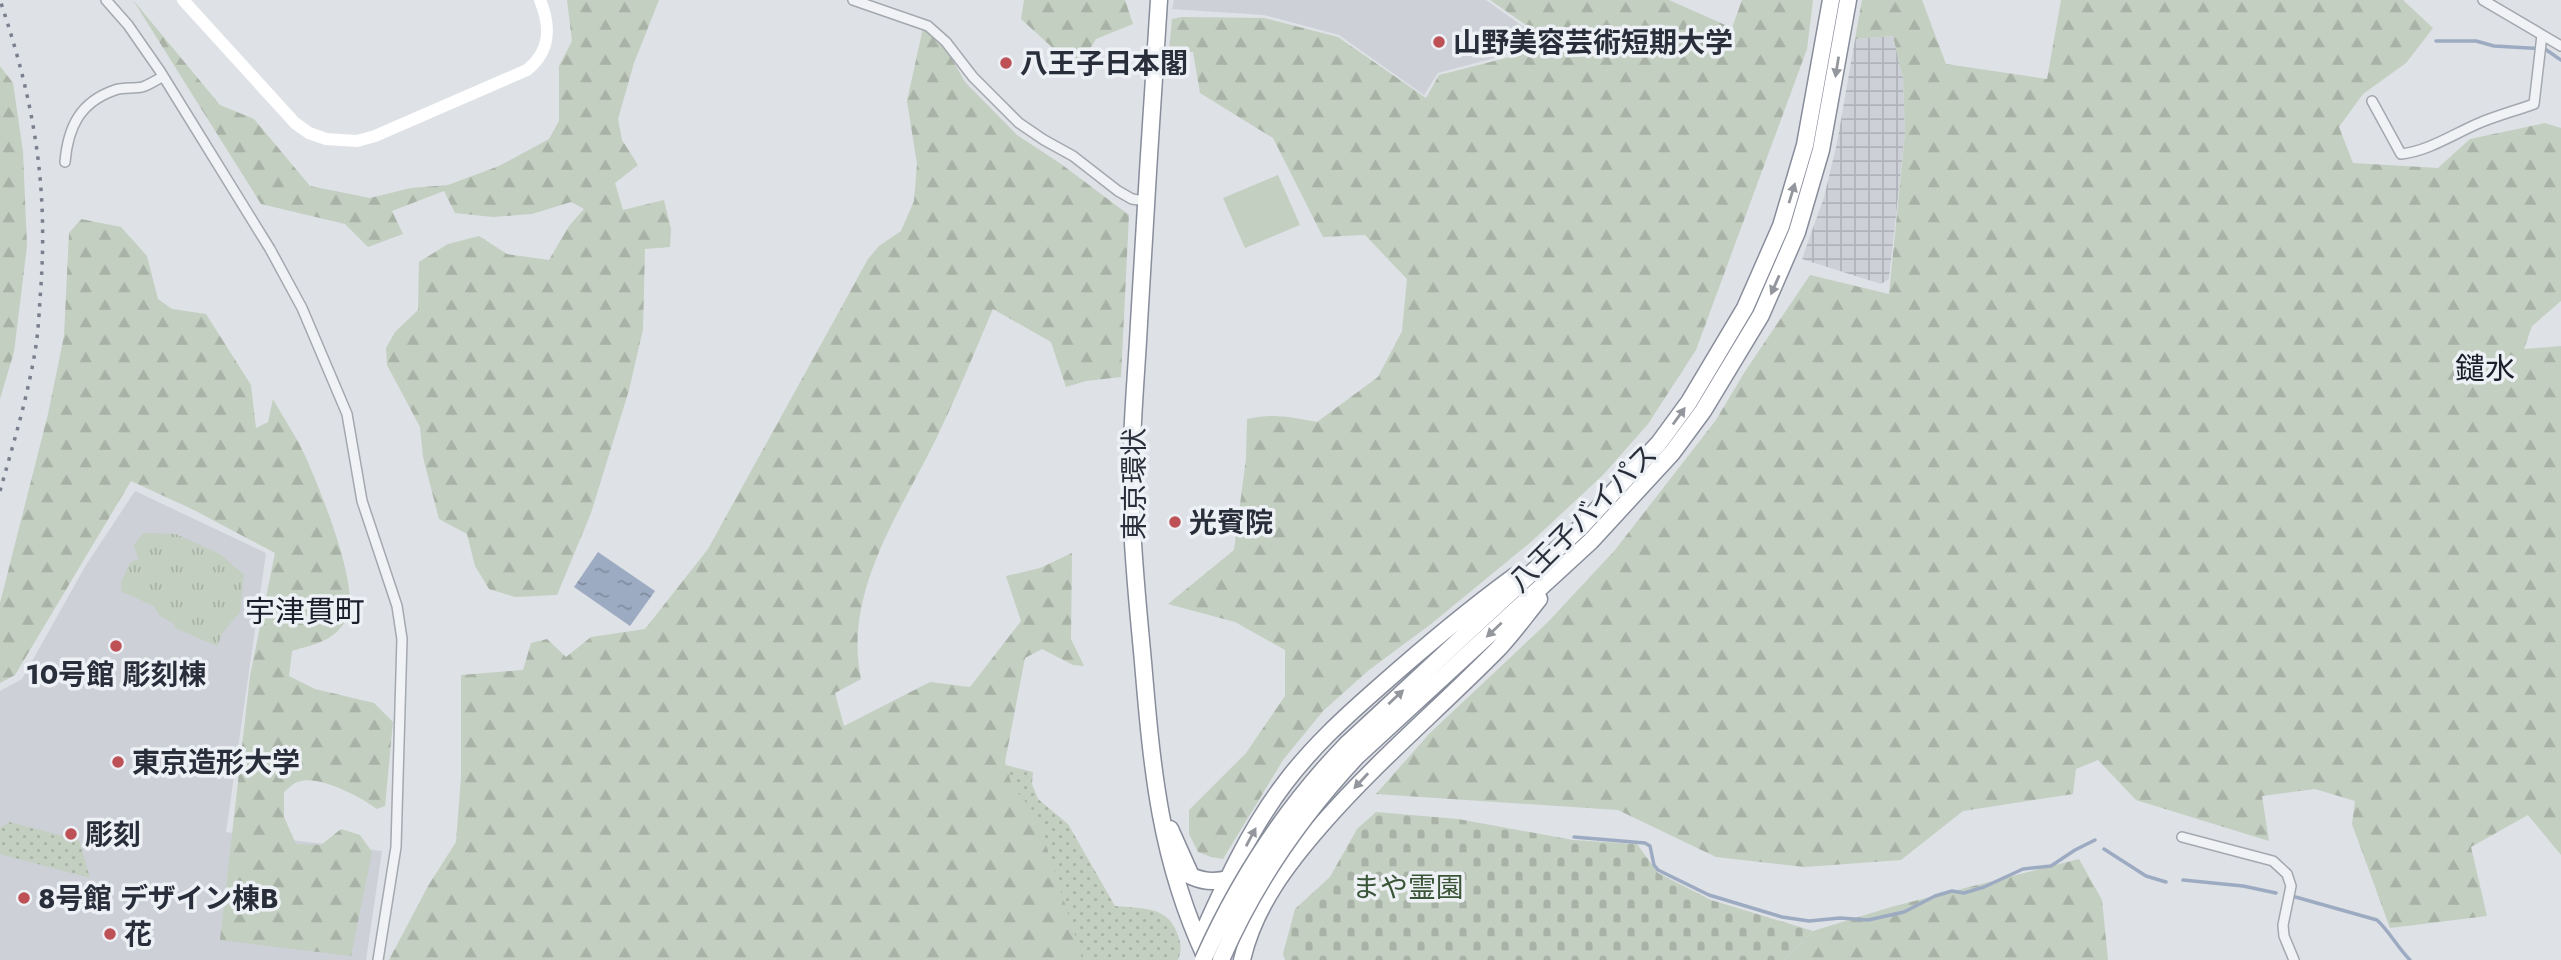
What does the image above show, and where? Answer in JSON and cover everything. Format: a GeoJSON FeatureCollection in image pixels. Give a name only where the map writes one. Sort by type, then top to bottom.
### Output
{"type":"FeatureCollection","features":[{"type":"Feature","properties":{"kind":"highway","name":"東京環状"},"geometry":{"type":"LineString","coordinates":[[1160,0],[1146,201],[1131,498],[1148,722],[1157,802],[1171,870],[1205,960]]}},
{"type":"Feature","properties":{"kind":"highway","name":"八王子バイパス"},"geometry":{"type":"LineString","coordinates":[[1220,960],[1268,869],[1352,750],[1580,528],[1660,443],[1689,402],[1718,356],[1759,279],[1792,193],[1805,145],[1831,0]]}},
{"type":"Feature","properties":{"kind":"highway","name":"八王子バイパス"},"geometry":{"type":"LineString","coordinates":[[1205,960],[1237,890],[1299,795],[1577,554],[1634,497],[1680,443],[1734,363],[1770,296],[1797,232],[1818,162],[1848,0]]}},
{"type":"Feature","properties":{"kind":"highway"},"geometry":{"type":"LineString","coordinates":[[1199,942],[1262,818],[1284,784],[1333,729],[1415,655],[1580,528]]}},
{"type":"Feature","properties":{"kind":"highway"},"geometry":{"type":"LineString","coordinates":[[1242,960],[1251,932],[1276,883],[1302,848],[1385,756],[1500,647],[1577,554]]}},
{"type":"Feature","properties":{"kind":"highway"},"geometry":{"type":"LineString","coordinates":[[1157,802],[1191,876],[1217,882],[1230,878]]}},
{"type":"Feature","properties":{"kind":"highway"},"geometry":{"type":"LineString","coordinates":[[1220,960],[1236,952],[1251,932]]}},
{"type":"Feature","properties":{"kind":"street"},"geometry":{"type":"LineString","coordinates":[[106,0],[128,25],[270,249],[314,335],[347,414],[362,501],[397,606],[402,639],[396,847],[378,960]]}},
{"type":"Feature","properties":{"kind":"street"},"geometry":{"type":"LineString","coordinates":[[183,0],[295,123],[317,136],[345,142],[375,136],[527,70],[539,59],[548,37],[547,21],[540,0]]}},
{"type":"Feature","properties":{"kind":"street"},"geometry":{"type":"LineString","coordinates":[[853,0],[928,26],[946,42],[981,86],[1019,123],[1073,156],[1118,191],[1132,199],[1146,201]]}},
{"type":"Feature","properties":{"kind":"street"},"geometry":{"type":"LineString","coordinates":[[2483,0],[2542,38],[2561,46]]}},
{"type":"Feature","properties":{"kind":"street"},"geometry":{"type":"LineString","coordinates":[[2372,101],[2400,154],[2410,153],[2477,124],[2534,104],[2542,38]]}},
{"type":"Feature","properties":{"kind":"street"},"geometry":{"type":"LineString","coordinates":[[65,162],[67,138],[73,122],[84,110],[116,89],[142,87],[162,77]]}},
{"type":"Feature","properties":{"kind":"street"},"geometry":{"type":"LineString","coordinates":[[2182,837],[2273,861],[2287,874],[2291,886],[2283,925],[2284,936],[2294,960]]}},
{"type":"Feature","properties":{"kind":"shaded area","name":"山野美容芸術短期大学"},"geometry":{"type":"Polygon","coordinates":[[[1174,0],[1486,0],[1532,33],[1528,49],[1438,73],[1424,95],[1339,35],[1264,15],[1172,9],[1174,0]]]}},
{"type":"Feature","properties":{"kind":"shaded area"},"geometry":{"type":"Polygon","coordinates":[[[1893,36],[1903,78],[1905,133],[1889,279],[1881,284],[1802,259],[1824,197],[1837,143],[1855,39],[1893,36]]]}},
{"type":"Feature","properties":{"kind":"shaded area","name":"東京造形大学"},"geometry":{"type":"Polygon","coordinates":[[[135,491],[266,553],[226,832],[382,851],[366,960],[0,960],[0,691],[22,679],[86,565],[135,491]]]}},
{"type":"Feature","properties":{"kind":"green space"},"geometry":{"type":"Polygon","coordinates":[[[133,0],[220,105],[254,119],[310,186],[370,198],[411,188],[448,185],[499,166],[549,139],[559,121],[559,66],[572,41],[567,0],[659,0],[634,63],[618,119],[622,140],[638,165],[615,183],[623,210],[664,200],[671,229],[670,247],[645,249],[643,329],[629,390],[591,513],[557,595],[515,597],[489,589],[475,566],[467,534],[439,519],[423,457],[420,427],[387,365],[386,348],[395,332],[418,310],[419,262],[448,244],[479,236],[507,254],[549,260],[569,226],[584,209],[571,202],[532,214],[493,217],[455,213],[444,191],[392,211],[403,234],[368,247],[345,224],[261,204],[133,0]]]}},
{"type":"Feature","properties":{"kind":"green space"},"geometry":{"type":"Polygon","coordinates":[[[1024,0],[1125,0],[1133,24],[1096,39],[1077,70],[1021,19],[1024,0]]]}},
{"type":"Feature","properties":{"kind":"green space"},"geometry":{"type":"Polygon","coordinates":[[[1490,0],[1669,0],[1732,28],[1742,0],[1813,0],[1807,49],[1696,350],[1648,424],[1603,475],[1531,542],[1431,624],[1369,670],[1323,711],[1283,760],[1223,859],[1211,857],[1198,852],[1189,834],[1189,810],[1246,753],[1285,696],[1285,650],[1235,622],[1168,604],[1234,550],[1246,459],[1247,419],[1274,416],[1317,422],[1378,377],[1402,331],[1407,279],[1365,235],[1323,237],[1273,138],[1200,93],[1193,52],[1169,51],[1172,19],[1264,18],[1338,37],[1426,98],[1439,75],[1530,52],[1536,32],[1490,0]]]}},
{"type":"Feature","properties":{"kind":"green space"},"geometry":{"type":"Polygon","coordinates":[[[1862,0],[1922,0],[1946,64],[2047,79],[2061,0],[2403,0],[2433,28],[2406,63],[2363,94],[2339,127],[2353,163],[2438,168],[2470,139],[2545,123],[2561,128],[2561,301],[2532,326],[2524,349],[2561,346],[2561,855],[2528,815],[2471,847],[2487,916],[2390,928],[2352,824],[2355,801],[2315,789],[2262,796],[2269,841],[2136,800],[2098,760],[2076,769],[2073,794],[1963,811],[1901,860],[1805,867],[1716,857],[1618,810],[1376,794],[1430,733],[1547,623],[1615,550],[1716,420],[1810,275],[1889,294],[1905,133],[1903,78],[1893,36],[1855,39],[1862,0]]]}},
{"type":"Feature","properties":{"kind":"green space"},"geometry":{"type":"Polygon","coordinates":[[[923,28],[948,52],[965,82],[1017,135],[1129,215],[1121,377],[1086,381],[1066,387],[1051,342],[993,309],[943,425],[891,526],[867,585],[860,616],[858,647],[861,679],[835,693],[844,726],[930,682],[970,687],[1021,621],[1006,576],[1040,568],[1072,553],[1071,639],[1084,666],[1073,665],[1042,649],[1025,658],[1005,762],[1012,786],[1036,814],[1083,960],[389,960],[428,886],[456,842],[461,778],[461,675],[523,670],[531,643],[547,639],[566,657],[591,637],[645,629],[708,549],[868,259],[879,246],[901,231],[914,201],[917,164],[907,101],[923,28]]]}},
{"type":"Feature","properties":{"kind":"green space"},"geometry":{"type":"Polygon","coordinates":[[[0,66],[13,83],[23,152],[27,246],[14,352],[0,399],[0,66]]]}},
{"type":"Feature","properties":{"kind":"green space"},"geometry":{"type":"Polygon","coordinates":[[[1278,175],[1300,225],[1245,248],[1223,198],[1278,175]]]}},
{"type":"Feature","properties":{"kind":"green space"},"geometry":{"type":"Polygon","coordinates":[[[81,219],[121,227],[147,256],[158,299],[172,309],[206,314],[251,385],[256,428],[268,422],[273,399],[303,452],[330,517],[345,565],[350,607],[346,620],[329,638],[292,651],[289,676],[315,689],[374,703],[393,722],[385,806],[377,809],[339,788],[306,780],[294,784],[284,792],[284,817],[296,844],[321,845],[341,829],[360,835],[372,852],[351,956],[220,940],[250,676],[275,553],[194,510],[131,481],[15,675],[0,683],[0,603],[48,414],[64,336],[69,233],[81,219]]]}},
{"type":"Feature","properties":{"kind":"green space"},"geometry":{"type":"Polygon","coordinates":[[[143,533],[176,534],[220,554],[244,575],[240,612],[223,632],[217,646],[175,628],[173,623],[160,616],[154,606],[122,592],[121,582],[130,563],[138,559],[134,545],[143,533]]]}},
{"type":"Feature","properties":{"kind":"green space"},"geometry":{"type":"Polygon","coordinates":[[[962,754],[1033,772],[1032,784],[1038,799],[1068,824],[1115,906],[1152,910],[1167,917],[1173,924],[1180,943],[1178,960],[842,960],[962,754]]]}},
{"type":"Feature","properties":{"kind":"green space","name":"まや霊園"},"geometry":{"type":"Polygon","coordinates":[[[1376,812],[1458,819],[1573,840],[1637,844],[1658,873],[1711,900],[1813,931],[1784,960],[1285,960],[1283,954],[1295,909],[1330,877],[1357,829],[1376,812]]]}},
{"type":"Feature","properties":{"kind":"green space"},"geometry":{"type":"Polygon","coordinates":[[[9,822],[79,840],[90,878],[0,854],[0,828],[9,822]]]}},
{"type":"Feature","properties":{"kind":"green space"},"geometry":{"type":"Polygon","coordinates":[[[2079,859],[2102,900],[2108,960],[1784,960],[1813,931],[1891,907],[2079,859]]]}},
{"type":"Feature","properties":{"kind":"water"},"geometry":{"type":"Polygon","coordinates":[[[598,552],[655,591],[630,626],[574,587],[598,552]]]}},
{"type":"Feature","properties":{"kind":"waterway"},"geometry":{"type":"LineString","coordinates":[[2436,41],[2476,41],[2494,46],[2545,49],[2561,60]]}},
{"type":"Feature","properties":{"kind":"waterway"},"geometry":{"type":"LineString","coordinates":[[1574,837],[1645,843],[1650,846],[1654,865],[1658,870],[1709,895],[1782,917],[1809,921],[1840,918],[1868,920],[1904,912],[1935,896],[1952,891],[1964,893],[2023,869],[2051,866],[2095,840]]}},
{"type":"Feature","properties":{"kind":"waterway"},"geometry":{"type":"LineString","coordinates":[[2104,849],[2146,876],[2166,882]]}},
{"type":"Feature","properties":{"kind":"waterway"},"geometry":{"type":"LineString","coordinates":[[2183,880],[2243,886],[2276,893]]}},
{"type":"Feature","properties":{"kind":"waterway"},"geometry":{"type":"LineString","coordinates":[[2292,896],[2377,920],[2410,960]]}},
{"type":"Feature","properties":{"kind":"railway"},"geometry":{"type":"LineString","coordinates":[[0,0],[22,75],[36,147],[41,183],[42,259],[35,352],[24,405],[0,491]]}},
{"type":"Feature","properties":{"kind":"place","name":"山野美容芸術短期大学"},"geometry":{"type":"Point","coordinates":[1439,42]}},
{"type":"Feature","properties":{"kind":"place","name":"八王子日本閣"},"geometry":{"type":"Point","coordinates":[1006,63]}},
{"type":"Feature","properties":{"kind":"place","name":"光賓院"},"geometry":{"type":"Point","coordinates":[1175,522]}},
{"type":"Feature","properties":{"kind":"place","name":"10号館 彫刻棟"},"geometry":{"type":"Point","coordinates":[116,646]}},
{"type":"Feature","properties":{"kind":"place","name":"東京造形大学"},"geometry":{"type":"Point","coordinates":[118,762]}},
{"type":"Feature","properties":{"kind":"place","name":"彫刻"},"geometry":{"type":"Point","coordinates":[71,834]}},
{"type":"Feature","properties":{"kind":"place","name":"8号館 デザイン棟B"},"geometry":{"type":"Point","coordinates":[24,898]}},
{"type":"Feature","properties":{"kind":"place","name":"花"},"geometry":{"type":"Point","coordinates":[110,934]}},
{"type":"Feature","properties":{"kind":"district","name":"鑓水"},"geometry":{"type":"Point","coordinates":[2485,368]}},
{"type":"Feature","properties":{"kind":"district","name":"宇津貫町"},"geometry":{"type":"Point","coordinates":[305,611]}}]}
